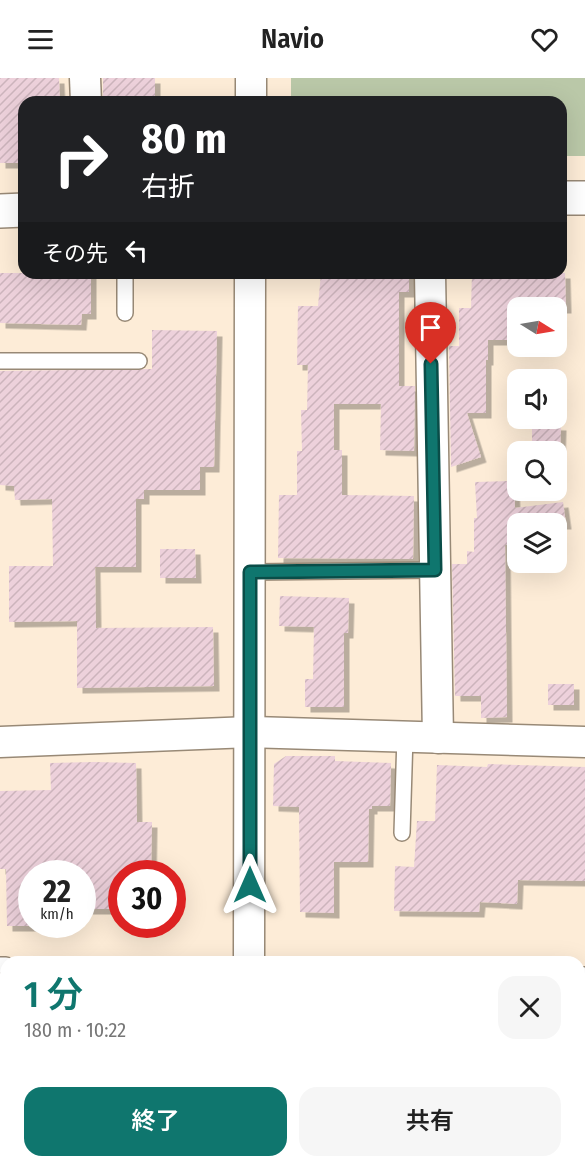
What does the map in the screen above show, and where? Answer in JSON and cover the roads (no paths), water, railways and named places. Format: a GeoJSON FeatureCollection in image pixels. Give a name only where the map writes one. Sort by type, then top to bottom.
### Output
{"type":"FeatureCollection","features":[{"type":"Feature","properties":{"kind":"street"},"geometry":{"type":"LineString","coordinates":[[85,78],[86,96]]}},
{"type":"Feature","properties":{"kind":"street"},"geometry":{"type":"LineString","coordinates":[[251,96],[252,78]]}},
{"type":"Feature","properties":{"kind":"street"},"geometry":{"type":"LineString","coordinates":[[567,198],[585,198]]}},
{"type":"Feature","properties":{"kind":"street"},"geometry":{"type":"LineString","coordinates":[[0,211],[18,210]]}},
{"type":"Feature","properties":{"kind":"street"},"geometry":{"type":"LineString","coordinates":[[249,956],[250,279]]}},
{"type":"Feature","properties":{"kind":"street"},"geometry":{"type":"LineString","coordinates":[[430,279],[438,738]]}},
{"type":"Feature","properties":{"kind":"street"},"geometry":{"type":"LineString","coordinates":[[0,742],[250,732],[585,742]]}},
{"type":"Feature","properties":{"kind":"lane"},"geometry":{"type":"LineString","coordinates":[[125,279],[125,313]]}},
{"type":"Feature","properties":{"kind":"lane"},"geometry":{"type":"LineString","coordinates":[[0,361],[139,361]]}},
{"type":"Feature","properties":{"kind":"lane"},"geometry":{"type":"LineString","coordinates":[[250,572],[435,570]]}},
{"type":"Feature","properties":{"kind":"lane"},"geometry":{"type":"LineString","coordinates":[[402,833],[405,736]]}}]}
